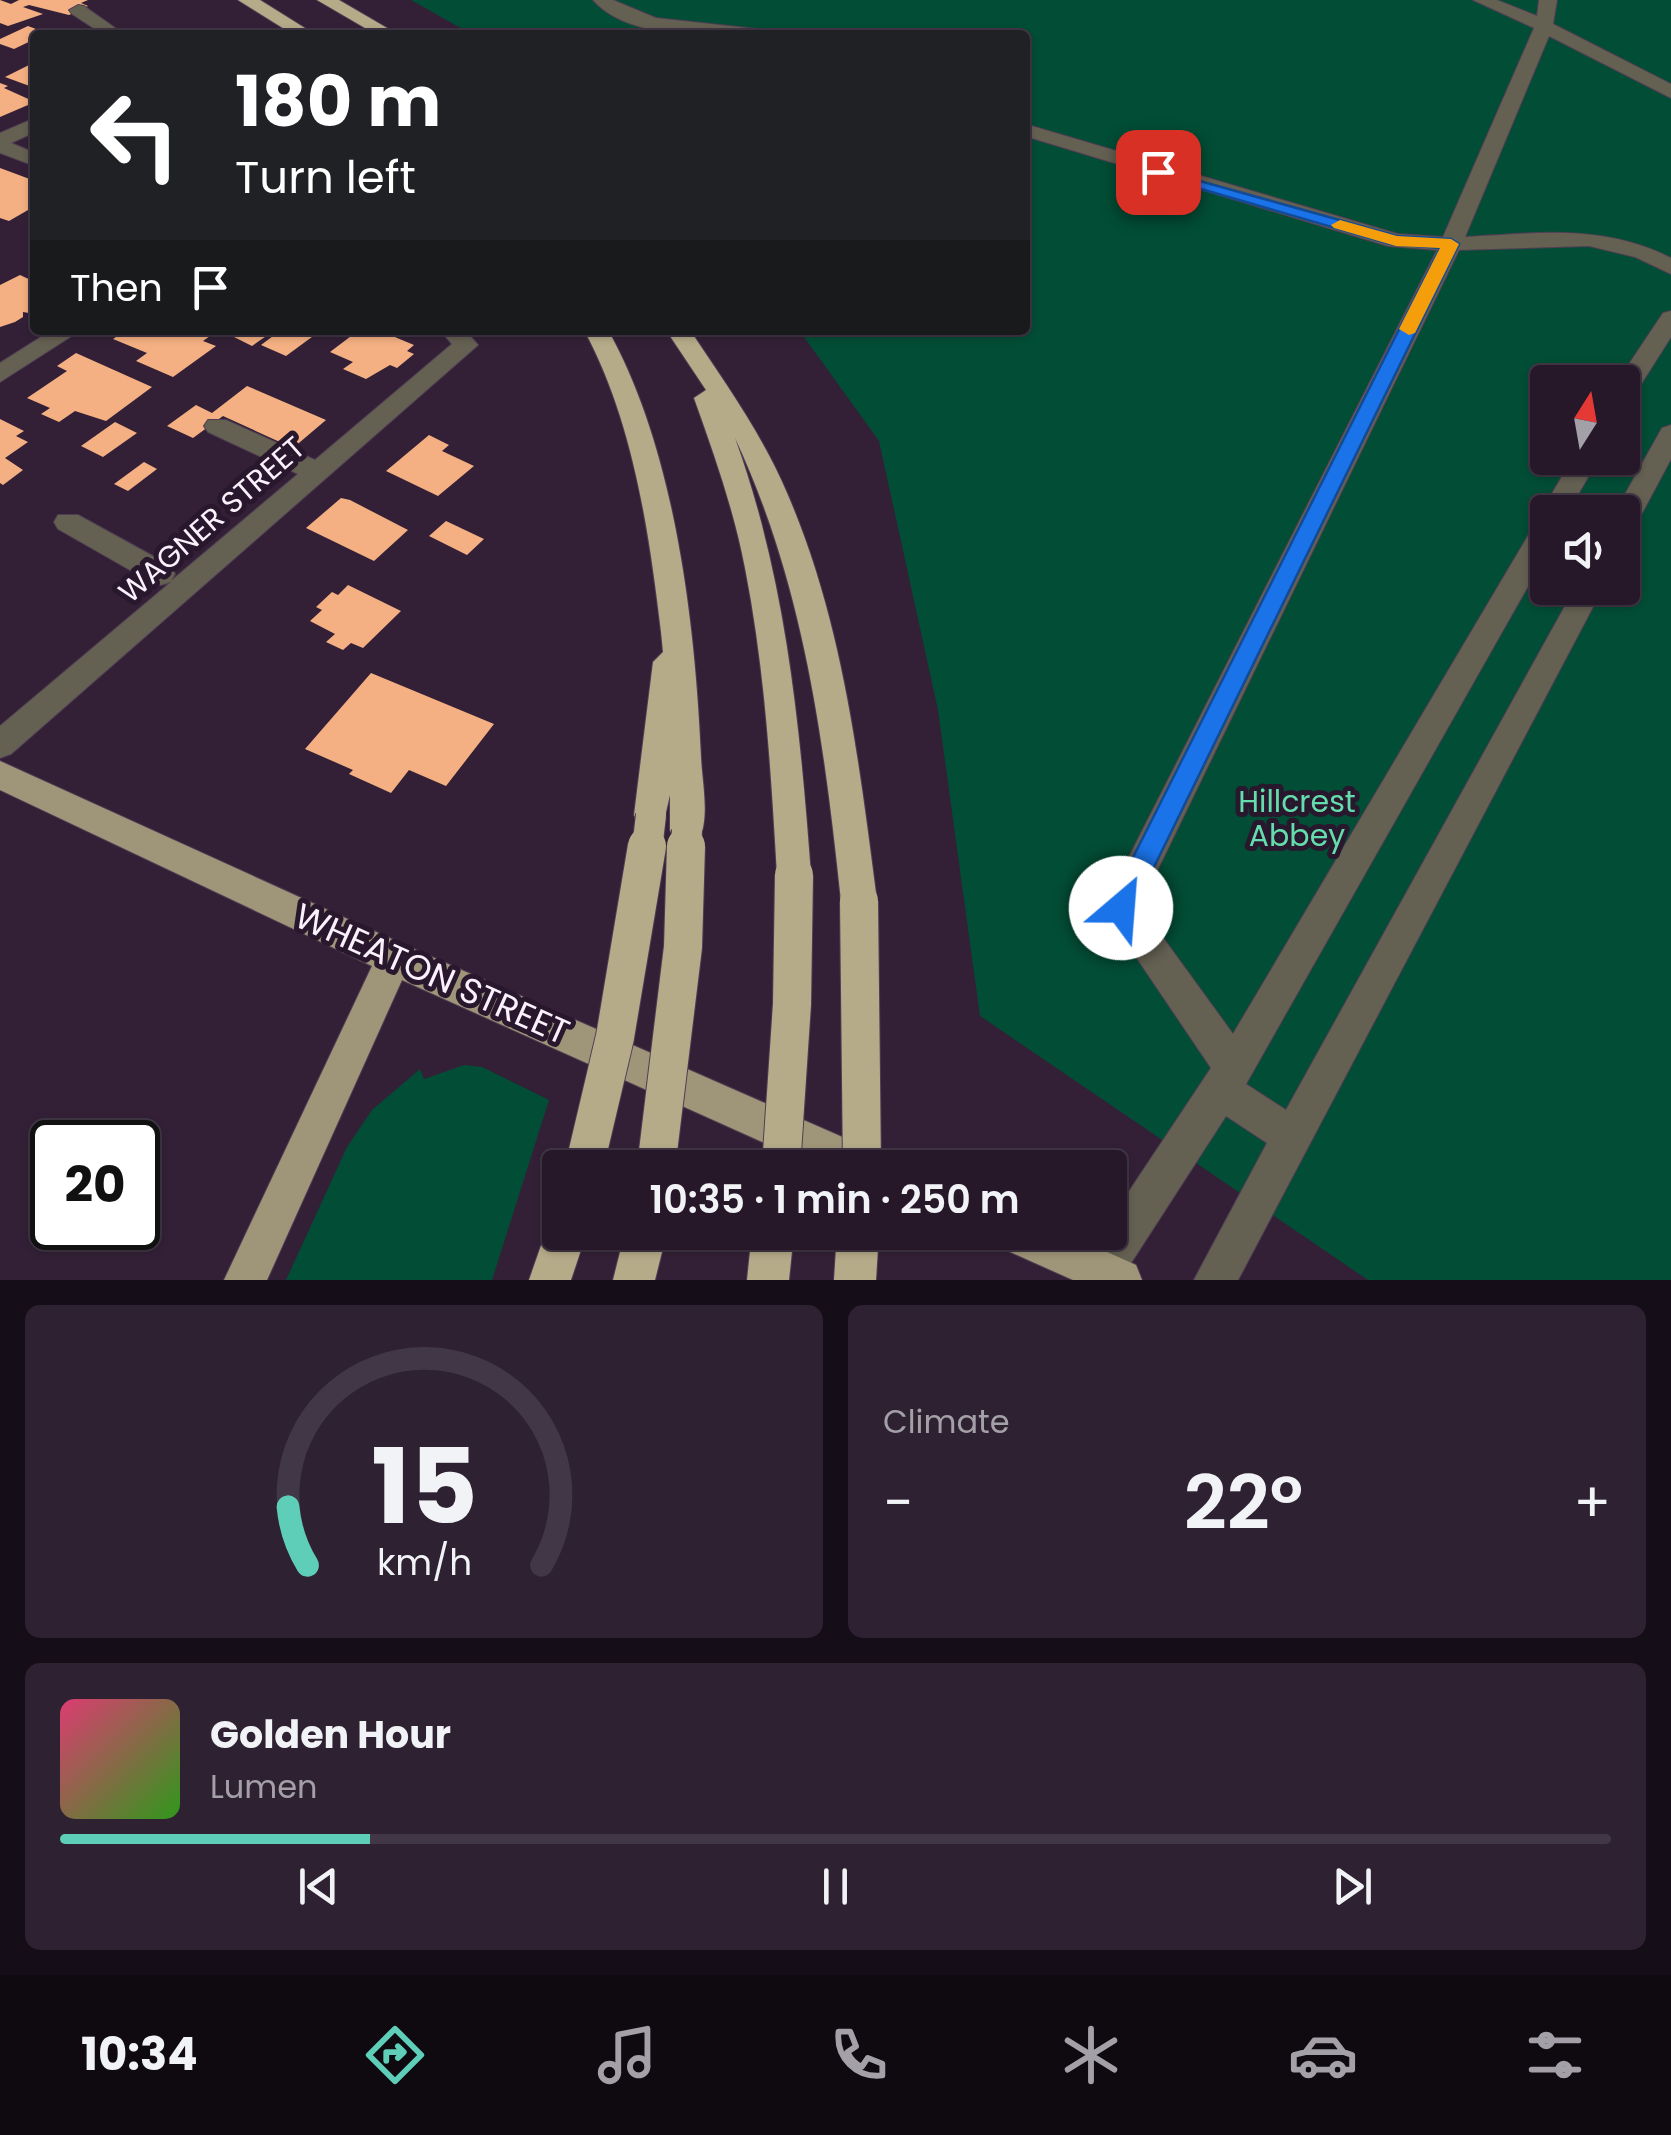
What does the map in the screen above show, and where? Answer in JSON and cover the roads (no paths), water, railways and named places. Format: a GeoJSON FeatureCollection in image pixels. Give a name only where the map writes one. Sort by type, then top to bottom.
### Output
{"type":"FeatureCollection","features":[{"type":"Feature","properties":{"kind":"highway"},"geometry":{"type":"LineString","coordinates":[[246,0],[298,30]]}},
{"type":"Feature","properties":{"kind":"highway"},"geometry":{"type":"LineString","coordinates":[[326,0],[381,30]]}},
{"type":"Feature","properties":{"kind":"highway"},"geometry":{"type":"LineString","coordinates":[[598,335],[630,414],[656,500],[674,600],[685,712],[683,948],[658,1150]]}},
{"type":"Feature","properties":{"kind":"highway"},"geometry":{"type":"LineString","coordinates":[[680,335],[739,485],[764,587],[784,716],[794,875],[792,1004],[782,1150]]}},
{"type":"Feature","properties":{"kind":"highway"},"geometry":{"type":"LineString","coordinates":[[681,335],[748,439],[804,572],[841,744],[859,901],[864,1150]]}},
{"type":"Feature","properties":{"kind":"highway"},"geometry":{"type":"LineString","coordinates":[[589,1150],[611,1067],[629,972],[674,600]]}},
{"type":"Feature","properties":{"kind":"highway"},"geometry":{"type":"LineString","coordinates":[[550,1280],[560,1250]]}},
{"type":"Feature","properties":{"kind":"highway"},"geometry":{"type":"LineString","coordinates":[[634,1280],[642,1250]]}},
{"type":"Feature","properties":{"kind":"highway"},"geometry":{"type":"LineString","coordinates":[[768,1280],[772,1250]]}},
{"type":"Feature","properties":{"kind":"highway"},"geometry":{"type":"LineString","coordinates":[[855,1280],[857,1250]]}},
{"type":"Feature","properties":{"kind":"main road","name":"WHEATON STREET"},"geometry":{"type":"LineString","coordinates":[[0,775],[394,958],[824,1150]]}},
{"type":"Feature","properties":{"kind":"main road"},"geometry":{"type":"LineString","coordinates":[[245,1280],[394,958]]}},
{"type":"Feature","properties":{"kind":"main road"},"geometry":{"type":"LineString","coordinates":[[1054,1250],[1111,1276]]}},
{"type":"Feature","properties":{"kind":"street"},"geometry":{"type":"LineString","coordinates":[[602,0],[608,8],[628,16],[724,30]]}},
{"type":"Feature","properties":{"kind":"street"},"geometry":{"type":"LineString","coordinates":[[1482,0],[1544,26],[1671,92]]}},
{"type":"Feature","properties":{"kind":"street"},"geometry":{"type":"LineString","coordinates":[[1294,1138],[1227,1078],[1121,908],[1451,244],[1544,26],[1548,0]]}},
{"type":"Feature","properties":{"kind":"street"},"geometry":{"type":"LineString","coordinates":[[78,10],[108,30]]}},
{"type":"Feature","properties":{"kind":"street"},"geometry":{"type":"LineString","coordinates":[[0,143],[30,127]]}},
{"type":"Feature","properties":{"kind":"street"},"geometry":{"type":"LineString","coordinates":[[1030,131],[1396,241],[1451,244],[1579,235],[1640,252],[1671,268]]}},
{"type":"Feature","properties":{"kind":"street"},"geometry":{"type":"LineString","coordinates":[[0,143],[30,158]]}},
{"type":"Feature","properties":{"kind":"street"},"geometry":{"type":"LineString","coordinates":[[1640,366],[1671,318]]}},
{"type":"Feature","properties":{"kind":"street"},"geometry":{"type":"LineString","coordinates":[[0,374],[61,335]]}},
{"type":"Feature","properties":{"kind":"street","name":"WAGNER STREET"},"geometry":{"type":"LineString","coordinates":[[0,745],[318,472],[459,337]]}},
{"type":"Feature","properties":{"kind":"street"},"geometry":{"type":"LineString","coordinates":[[217,426],[318,472]]}},
{"type":"Feature","properties":{"kind":"street"},"geometry":{"type":"LineString","coordinates":[[1638,495],[1671,434]]}},
{"type":"Feature","properties":{"kind":"street"},"geometry":{"type":"LineString","coordinates":[[68,522],[161,574]]}},
{"type":"Feature","properties":{"kind":"street"},"geometry":{"type":"LineString","coordinates":[[1111,1276],[1530,557]]}},
{"type":"Feature","properties":{"kind":"street"},"geometry":{"type":"LineString","coordinates":[[1215,1280],[1580,605]]}},
{"type":"Feature","properties":{"kind":"park label","name":"Hillcrest Abbey"},"geometry":{"type":"Point","coordinates":[1297,819]}}]}
